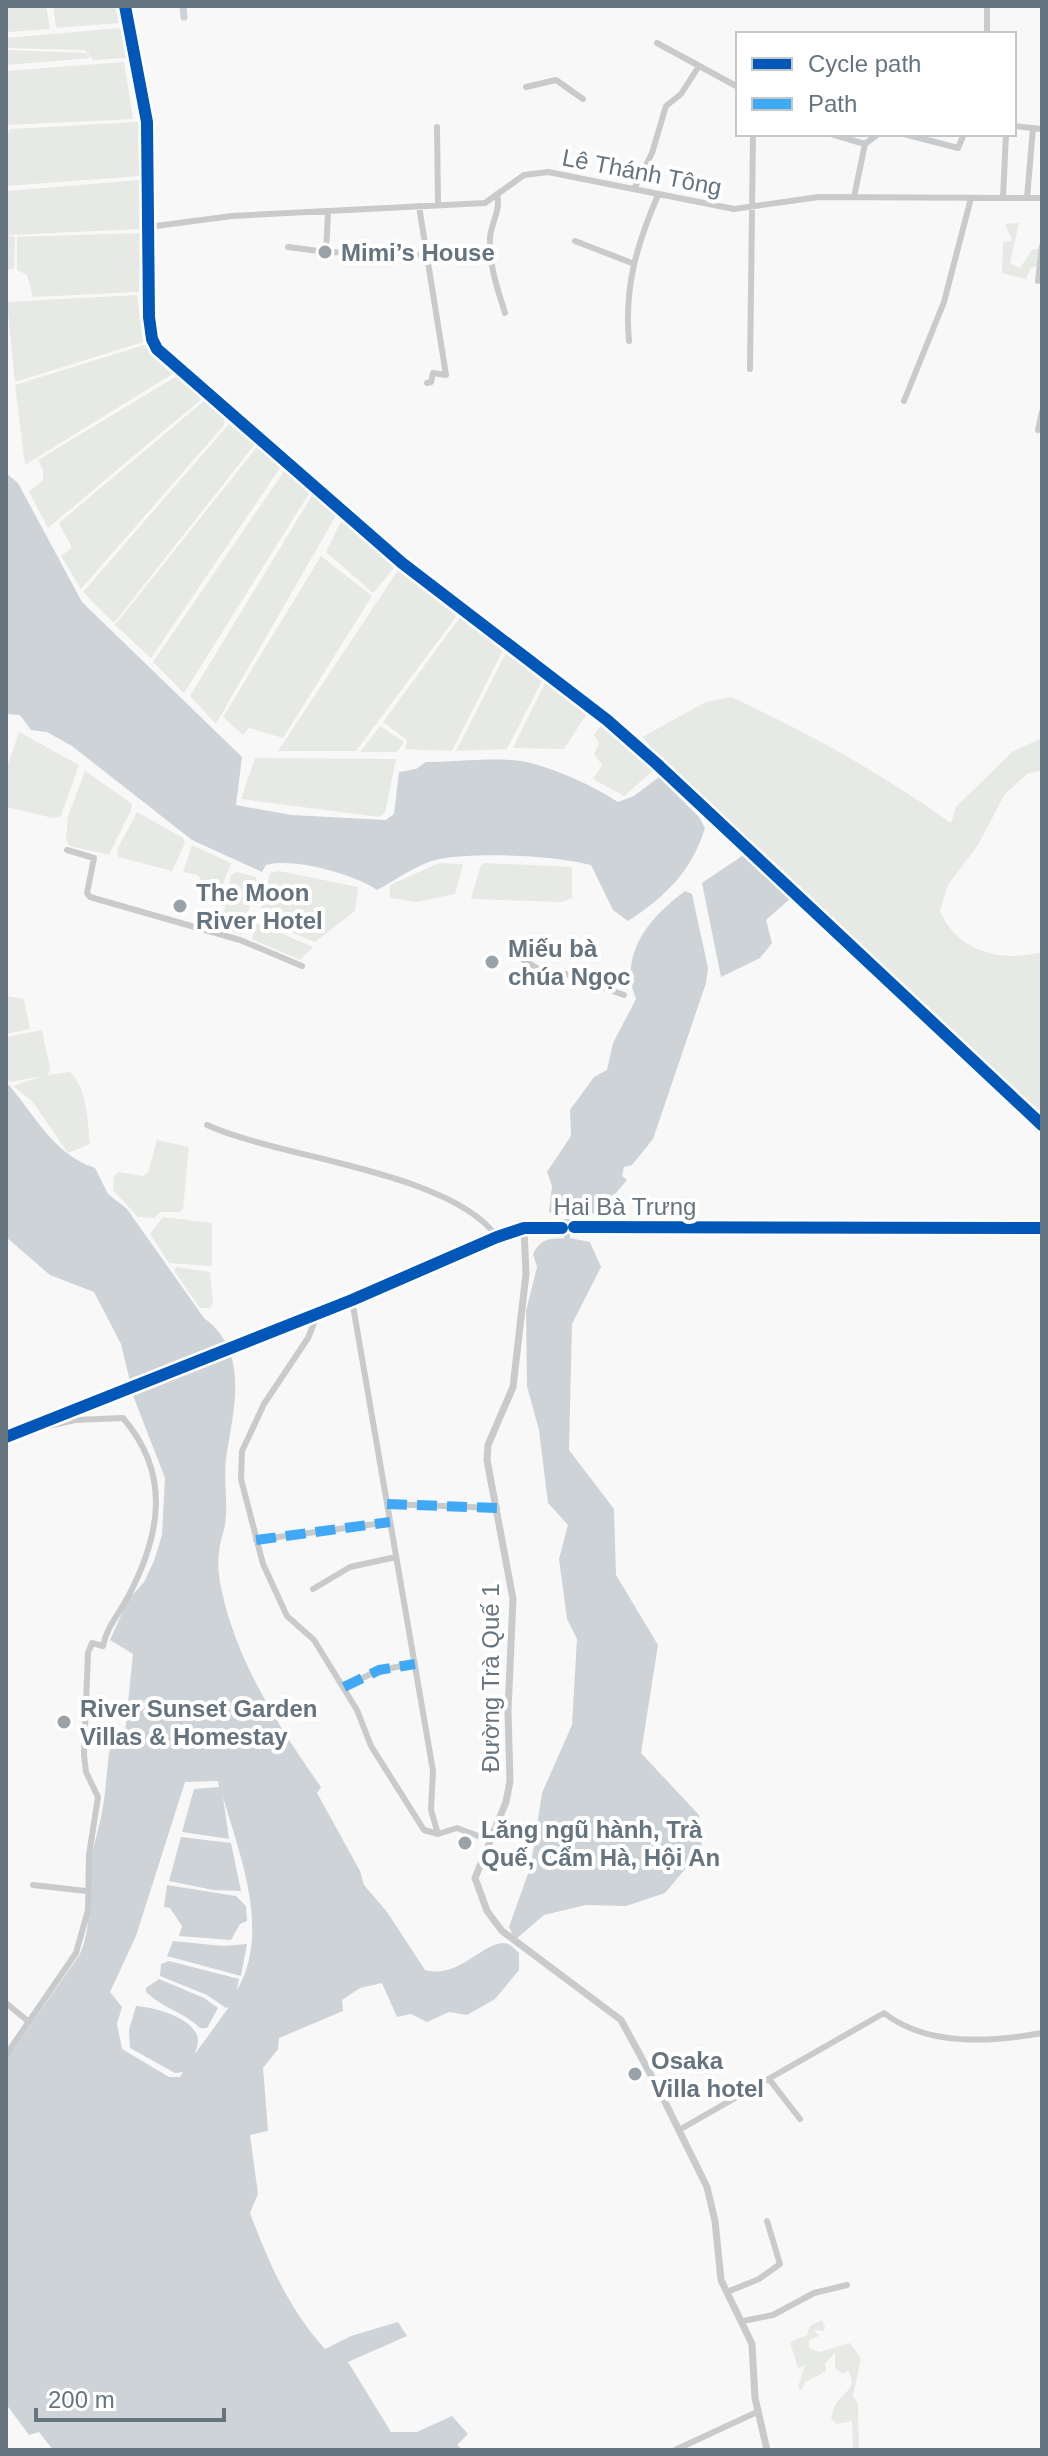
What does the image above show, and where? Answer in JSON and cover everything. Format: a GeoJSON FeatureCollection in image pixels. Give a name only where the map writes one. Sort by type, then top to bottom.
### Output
{"type":"FeatureCollection","features":[{"type":"Feature","properties":{"kind":"street"},"geometry":{"type":"LineString","coordinates":[[125,6],[147,122],[149,317],[152,339],[157,349],[402,563],[637,746],[1042,1125]]}},
{"type":"Feature","properties":{"kind":"street"},"geometry":{"type":"LineString","coordinates":[[987,6],[987,32]]}},
{"type":"Feature","properties":{"kind":"street"},"geometry":{"type":"LineString","coordinates":[[657,43],[736,86]]}},
{"type":"Feature","properties":{"kind":"street"},"geometry":{"type":"LineString","coordinates":[[634,189],[652,153],[666,106],[681,94],[699,66]]}},
{"type":"Feature","properties":{"kind":"street"},"geometry":{"type":"LineString","coordinates":[[526,87],[556,80],[583,99]]}},
{"type":"Feature","properties":{"kind":"street"},"geometry":{"type":"LineString","coordinates":[[1016,126],[1042,129]]}},
{"type":"Feature","properties":{"kind":"street"},"geometry":{"type":"LineString","coordinates":[[437,127],[438,205]]}},
{"type":"Feature","properties":{"kind":"street"},"geometry":{"type":"LineString","coordinates":[[1027,198],[1033,128]]}},
{"type":"Feature","properties":{"kind":"street"},"geometry":{"type":"LineString","coordinates":[[750,369],[749,207],[753,136]]}},
{"type":"Feature","properties":{"kind":"street"},"geometry":{"type":"LineString","coordinates":[[838,136],[865,144]]}},
{"type":"Feature","properties":{"kind":"street"},"geometry":{"type":"LineString","coordinates":[[854,197],[865,144],[875,136]]}},
{"type":"Feature","properties":{"kind":"street"},"geometry":{"type":"LineString","coordinates":[[912,136],[958,148],[964,136]]}},
{"type":"Feature","properties":{"kind":"street"},"geometry":{"type":"LineString","coordinates":[[1003,198],[1006,136]]}},
{"type":"Feature","properties":{"kind":"street","name":"Lê Thánh Tông"},"geometry":{"type":"LineString","coordinates":[[148,227],[232,216],[485,203],[524,175],[548,172],[734,209],[819,197],[1042,198]]}},
{"type":"Feature","properties":{"kind":"street"},"geometry":{"type":"LineString","coordinates":[[497,194],[498,215],[490,240],[494,265],[492,278],[505,313]]}},
{"type":"Feature","properties":{"kind":"street"},"geometry":{"type":"LineString","coordinates":[[629,341],[627,314],[632,263],[658,195]]}},
{"type":"Feature","properties":{"kind":"street"},"geometry":{"type":"LineString","coordinates":[[904,401],[944,302],[971,198]]}},
{"type":"Feature","properties":{"kind":"street"},"geometry":{"type":"LineString","coordinates":[[419,206],[446,375],[433,373],[431,382],[427,383]]}},
{"type":"Feature","properties":{"kind":"street"},"geometry":{"type":"LineString","coordinates":[[326,252],[328,213]]}},
{"type":"Feature","properties":{"kind":"street"},"geometry":{"type":"LineString","coordinates":[[575,241],[632,263]]}},
{"type":"Feature","properties":{"kind":"street"},"geometry":{"type":"LineString","coordinates":[[1038,281],[1042,246]]}},
{"type":"Feature","properties":{"kind":"street"},"geometry":{"type":"LineString","coordinates":[[288,247],[326,252],[427,255]]}},
{"type":"Feature","properties":{"kind":"street"},"geometry":{"type":"LineString","coordinates":[[1038,430],[1042,412]]}},
{"type":"Feature","properties":{"kind":"street"},"geometry":{"type":"LineString","coordinates":[[67,850],[94,858],[87,893],[91,897],[240,940],[302,966]]}},
{"type":"Feature","properties":{"kind":"street"},"geometry":{"type":"LineString","coordinates":[[513,953],[551,977],[566,974],[624,995]]}},
{"type":"Feature","properties":{"kind":"street"},"geometry":{"type":"LineString","coordinates":[[207,1125],[245,1140],[280,1146],[418,1186],[468,1210],[497,1237]]}},
{"type":"Feature","properties":{"kind":"street","name":"Hai Bà Trưng"},"geometry":{"type":"LineString","coordinates":[[19,1432],[524,1228],[1042,1228]]}},
{"type":"Feature","properties":{"kind":"street","name":"Đường Trà Quế 1"},"geometry":{"type":"LineString","coordinates":[[524,1228],[526,1274],[513,1387],[488,1445],[487,1460],[513,1599],[508,1711],[510,1781],[506,1802],[475,1878],[487,1911],[502,1931],[621,2020],[679,2130]]}},
{"type":"Feature","properties":{"kind":"street"},"geometry":{"type":"LineString","coordinates":[[352,1300],[433,1771],[431,1810],[438,1834]]}},
{"type":"Feature","properties":{"kind":"street"},"geometry":{"type":"LineString","coordinates":[[319,1311],[308,1338],[264,1404],[242,1451],[241,1479],[256,1540],[287,1616],[314,1640],[344,1687],[371,1746],[424,1830],[438,1834],[457,1828],[489,1840]]}},
{"type":"Feature","properties":{"kind":"street"},"geometry":{"type":"LineString","coordinates":[[6,1437],[75,1420],[123,1418],[142,1445],[155,1493],[155,1528],[148,1558],[106,1631],[103,1646],[92,1643],[88,1653],[84,1755],[86,1772],[98,1797],[86,1891],[88,1910],[76,1953],[6,2055]]}},
{"type":"Feature","properties":{"kind":"street"},"geometry":{"type":"LineString","coordinates":[[387,1504],[497,1508]]}},
{"type":"Feature","properties":{"kind":"street"},"geometry":{"type":"LineString","coordinates":[[256,1540],[390,1522]]}},
{"type":"Feature","properties":{"kind":"street"},"geometry":{"type":"LineString","coordinates":[[313,1589],[350,1567],[396,1557]]}},
{"type":"Feature","properties":{"kind":"street"},"geometry":{"type":"LineString","coordinates":[[344,1687],[379,1670],[415,1664]]}},
{"type":"Feature","properties":{"kind":"street"},"geometry":{"type":"LineString","coordinates":[[33,1885],[86,1891]]}},
{"type":"Feature","properties":{"kind":"street"},"geometry":{"type":"LineString","coordinates":[[6,2003],[29,2022]]}},
{"type":"Feature","properties":{"kind":"street"},"geometry":{"type":"LineString","coordinates":[[767,2450],[757,2412],[752,2344],[718,2268],[712,2204],[679,2130],[884,2013],[902,2027],[956,2038],[988,2042],[1042,2033]]}},
{"type":"Feature","properties":{"kind":"street"},"geometry":{"type":"LineString","coordinates":[[769,2079],[800,2119]]}},
{"type":"Feature","properties":{"kind":"street"},"geometry":{"type":"LineString","coordinates":[[727,2292],[759,2279],[780,2264],[767,2221]]}},
{"type":"Feature","properties":{"kind":"street"},"geometry":{"type":"LineString","coordinates":[[743,2321],[773,2315],[814,2293],[847,2285]]}},
{"type":"Feature","properties":{"kind":"street"},"geometry":{"type":"LineString","coordinates":[[675,2450],[757,2412]]}},
{"type":"Feature","properties":{"kind":"shaded area"},"geometry":{"type":"Polygon","coordinates":[[[6,6],[46,6],[50,29],[8,32],[6,6]]]}},
{"type":"Feature","properties":{"kind":"shaded area"},"geometry":{"type":"Polygon","coordinates":[[[53,6],[115,6],[119,23],[56,28],[53,6]]]}},
{"type":"Feature","properties":{"kind":"shaded area"},"geometry":{"type":"Polygon","coordinates":[[[120,28],[126,58],[93,60],[85,50],[6,48],[6,38],[120,28]]]}},
{"type":"Feature","properties":{"kind":"shaded area"},"geometry":{"type":"Polygon","coordinates":[[[6,50],[86,53],[90,58],[6,65],[6,50]]]}},
{"type":"Feature","properties":{"kind":"shaded area"},"geometry":{"type":"Polygon","coordinates":[[[124,62],[133,119],[6,125],[6,71],[124,62]]]}},
{"type":"Feature","properties":{"kind":"shaded area"},"geometry":{"type":"Polygon","coordinates":[[[138,122],[139,176],[6,186],[6,138],[10,129],[138,122]]]}},
{"type":"Feature","properties":{"kind":"shaded area"},"geometry":{"type":"Polygon","coordinates":[[[140,180],[140,229],[9,235],[15,237],[14,269],[6,270],[6,191],[140,180]]]}},
{"type":"Feature","properties":{"kind":"shaded area"},"geometry":{"type":"Polygon","coordinates":[[[1019,223],[1010,263],[1020,268],[1032,250],[1042,248],[1037,266],[1031,268],[1026,279],[1002,273],[1003,242],[1012,241],[1005,224],[1019,223]]]}},
{"type":"Feature","properties":{"kind":"shaded area"},"geometry":{"type":"Polygon","coordinates":[[[140,233],[139,292],[33,297],[27,275],[17,270],[17,237],[140,233]]]}},
{"type":"Feature","properties":{"kind":"shaded area"},"geometry":{"type":"Polygon","coordinates":[[[137,295],[143,342],[15,382],[7,302],[137,295]]]}},
{"type":"Feature","properties":{"kind":"shaded area"},"geometry":{"type":"Polygon","coordinates":[[[144,345],[174,373],[25,465],[15,385],[144,345]]]}},
{"type":"Feature","properties":{"kind":"shaded area"},"geometry":{"type":"Polygon","coordinates":[[[177,376],[204,397],[48,528],[29,492],[43,480],[43,470],[38,460],[177,376]]]}},
{"type":"Feature","properties":{"kind":"shaded area"},"geometry":{"type":"Polygon","coordinates":[[[205,400],[224,417],[224,425],[81,589],[61,556],[72,548],[59,523],[205,400]]]}},
{"type":"Feature","properties":{"kind":"shaded area"},"geometry":{"type":"Polygon","coordinates":[[[229,424],[255,444],[114,623],[83,592],[229,424]]]}},
{"type":"Feature","properties":{"kind":"shaded area"},"geometry":{"type":"Polygon","coordinates":[[[257,447],[282,465],[151,658],[115,625],[257,447]]]}},
{"type":"Feature","properties":{"kind":"shaded area"},"geometry":{"type":"Polygon","coordinates":[[[285,470],[310,492],[184,693],[153,662],[285,470]]]}},
{"type":"Feature","properties":{"kind":"shaded area"},"geometry":{"type":"Polygon","coordinates":[[[6,473],[18,483],[82,602],[242,757],[236,805],[291,815],[386,820],[394,814],[399,772],[416,769],[426,762],[521,761],[571,777],[618,802],[634,796],[659,777],[699,817],[705,828],[693,857],[676,882],[628,921],[613,910],[591,865],[575,862],[494,855],[439,859],[377,890],[354,878],[306,865],[277,863],[266,865],[262,872],[192,840],[72,746],[47,732],[31,730],[20,715],[6,714],[6,473]]]}},
{"type":"Feature","properties":{"kind":"shaded area"},"geometry":{"type":"Polygon","coordinates":[[[313,494],[337,514],[216,724],[190,696],[313,494]]]}},
{"type":"Feature","properties":{"kind":"shaded area"},"geometry":{"type":"Polygon","coordinates":[[[342,519],[395,567],[373,593],[326,552],[342,519]]]}},
{"type":"Feature","properties":{"kind":"shaded area"},"geometry":{"type":"Polygon","coordinates":[[[321,556],[372,596],[283,738],[249,728],[243,735],[223,717],[321,556]]]}},
{"type":"Feature","properties":{"kind":"shaded area"},"geometry":{"type":"Polygon","coordinates":[[[400,567],[451,607],[456,617],[356,751],[278,751],[400,567]]]}},
{"type":"Feature","properties":{"kind":"shaded area"},"geometry":{"type":"Polygon","coordinates":[[[461,616],[503,650],[452,751],[405,749],[407,740],[383,722],[461,616]]]}},
{"type":"Feature","properties":{"kind":"shaded area"},"geometry":{"type":"Polygon","coordinates":[[[507,651],[543,679],[507,749],[456,751],[507,651]]]}},
{"type":"Feature","properties":{"kind":"shaded area"},"geometry":{"type":"Polygon","coordinates":[[[546,681],[588,712],[564,749],[513,748],[546,681]]]}},
{"type":"Feature","properties":{"kind":"shaded area"},"geometry":{"type":"Polygon","coordinates":[[[731,697],[844,755],[951,823],[956,807],[1012,752],[1042,738],[1042,770],[1027,774],[1005,794],[978,845],[948,885],[940,911],[958,936],[982,951],[1011,956],[1042,952],[1042,1115],[795,890],[685,786],[642,737],[706,702],[731,697]]]}},
{"type":"Feature","properties":{"kind":"shaded area"},"geometry":{"type":"Polygon","coordinates":[[[602,724],[654,770],[624,796],[593,779],[602,765],[594,754],[599,743],[594,735],[602,724]]]}},
{"type":"Feature","properties":{"kind":"shaded area"},"geometry":{"type":"Polygon","coordinates":[[[380,726],[404,742],[397,752],[360,752],[380,726]]]}},
{"type":"Feature","properties":{"kind":"shaded area"},"geometry":{"type":"Polygon","coordinates":[[[19,732],[79,765],[61,816],[53,818],[6,807],[6,770],[19,732]]]}},
{"type":"Feature","properties":{"kind":"shaded area"},"geometry":{"type":"Polygon","coordinates":[[[255,758],[396,759],[385,813],[379,817],[241,799],[255,758]]]}},
{"type":"Feature","properties":{"kind":"shaded area"},"geometry":{"type":"Polygon","coordinates":[[[85,771],[131,803],[132,808],[109,855],[70,846],[66,840],[68,816],[85,771]]]}},
{"type":"Feature","properties":{"kind":"shaded area"},"geometry":{"type":"Polygon","coordinates":[[[137,812],[183,838],[185,843],[172,871],[118,857],[117,850],[137,812]]]}},
{"type":"Feature","properties":{"kind":"shaded area"},"geometry":{"type":"Polygon","coordinates":[[[192,845],[231,863],[220,893],[207,890],[198,875],[183,872],[192,845]]]}},
{"type":"Feature","properties":{"kind":"shaded area"},"geometry":{"type":"Polygon","coordinates":[[[745,854],[791,898],[766,920],[772,943],[760,958],[721,977],[702,883],[745,854]]]}},
{"type":"Feature","properties":{"kind":"shaded area"},"geometry":{"type":"Polygon","coordinates":[[[439,863],[463,864],[455,894],[416,902],[390,898],[390,885],[439,863]]]}},
{"type":"Feature","properties":{"kind":"shaded area"},"geometry":{"type":"Polygon","coordinates":[[[481,865],[572,867],[572,898],[562,902],[471,898],[481,865]]]}},
{"type":"Feature","properties":{"kind":"shaded area"},"geometry":{"type":"Polygon","coordinates":[[[279,871],[358,887],[355,911],[315,942],[259,919],[270,873],[279,871]]]}},
{"type":"Feature","properties":{"kind":"shaded area"},"geometry":{"type":"Polygon","coordinates":[[[237,872],[256,877],[257,881],[241,935],[221,928],[231,875],[237,872]]]}},
{"type":"Feature","properties":{"kind":"shaded area"},"geometry":{"type":"Polygon","coordinates":[[[685,891],[692,894],[708,968],[706,983],[653,1139],[632,1165],[624,1167],[622,1176],[627,1180],[599,1213],[570,1215],[570,1238],[590,1242],[601,1267],[572,1324],[569,1450],[614,1509],[616,1575],[658,1645],[641,1753],[699,1815],[702,1849],[665,1893],[626,1906],[586,1905],[544,1915],[515,1940],[509,1927],[531,1865],[542,1793],[572,1725],[577,1639],[567,1619],[559,1559],[568,1525],[548,1503],[539,1430],[527,1386],[526,1311],[537,1267],[533,1254],[542,1242],[564,1238],[564,1215],[549,1212],[552,1186],[547,1172],[571,1136],[570,1110],[594,1077],[607,1070],[613,1043],[636,999],[631,967],[634,952],[649,925],[685,891]]]}},
{"type":"Feature","properties":{"kind":"shaded area"},"geometry":{"type":"Polygon","coordinates":[[[257,923],[313,947],[300,960],[252,939],[257,923]]]}},
{"type":"Feature","properties":{"kind":"shaded area"},"geometry":{"type":"Polygon","coordinates":[[[6,996],[24,999],[30,1029],[6,1034],[6,996]]]}},
{"type":"Feature","properties":{"kind":"shaded area"},"geometry":{"type":"Polygon","coordinates":[[[42,1030],[50,1068],[48,1075],[70,1072],[80,1087],[86,1106],[90,1144],[68,1153],[32,1101],[13,1086],[43,1076],[10,1082],[6,1078],[6,1037],[42,1030]]]}},
{"type":"Feature","properties":{"kind":"shaded area"},"geometry":{"type":"Polygon","coordinates":[[[6,1082],[56,1143],[80,1162],[95,1168],[108,1194],[127,1209],[228,1348],[233,1365],[235,1402],[225,1468],[226,1515],[219,1554],[222,1592],[249,1670],[275,1718],[321,1787],[317,1793],[360,1871],[364,1885],[387,1912],[425,1970],[448,1970],[503,1943],[519,1953],[519,1970],[495,1999],[467,2015],[449,2012],[427,2022],[411,2014],[397,2017],[382,1983],[360,1988],[342,2000],[343,2011],[279,2038],[278,2049],[263,2068],[268,2131],[250,2135],[258,2194],[250,2213],[290,2302],[325,2349],[351,2336],[398,2322],[407,2336],[348,2362],[391,2432],[417,2432],[452,2416],[468,2434],[457,2445],[463,2450],[53,2450],[39,2432],[29,2435],[6,2404],[6,2060],[84,1944],[88,1924],[90,1865],[103,1809],[112,1738],[125,1733],[133,1654],[110,1640],[128,1600],[144,1582],[154,1561],[162,1535],[165,1478],[134,1398],[121,1344],[94,1292],[50,1275],[6,1237],[6,1082]],[[218,1781],[185,1782],[136,1936],[110,1992],[122,2007],[117,2024],[122,2049],[169,2077],[180,2077],[183,2072],[175,2073],[130,2048],[129,2030],[136,2006],[163,2011],[190,2026],[198,2040],[195,2054],[229,2007],[160,1976],[161,1964],[169,1961],[239,1979],[237,1990],[252,1944],[249,1894],[223,1797],[229,1839],[182,1832],[194,1789],[219,1787],[218,1781]]]}},
{"type":"Feature","properties":{"kind":"shaded area"},"geometry":{"type":"Polygon","coordinates":[[[157,1140],[189,1147],[183,1209],[179,1212],[161,1212],[154,1218],[138,1217],[113,1190],[114,1177],[118,1172],[143,1176],[148,1173],[157,1140]]]}},
{"type":"Feature","properties":{"kind":"shaded area"},"geometry":{"type":"Polygon","coordinates":[[[163,1217],[212,1223],[212,1266],[169,1263],[150,1234],[163,1217]]]}},
{"type":"Feature","properties":{"kind":"shaded area"},"geometry":{"type":"Polygon","coordinates":[[[176,1267],[210,1272],[213,1303],[210,1308],[200,1308],[174,1271],[176,1267]]]}},
{"type":"Feature","properties":{"kind":"shaded area"},"geometry":{"type":"Polygon","coordinates":[[[181,1837],[231,1843],[241,1891],[213,1890],[169,1881],[181,1837]]]}},
{"type":"Feature","properties":{"kind":"shaded area"},"geometry":{"type":"Polygon","coordinates":[[[167,1885],[236,1896],[246,1906],[247,1921],[240,1924],[231,1940],[179,1936],[182,1926],[170,1908],[164,1907],[167,1885]]]}},
{"type":"Feature","properties":{"kind":"shaded area"},"geometry":{"type":"Polygon","coordinates":[[[173,1941],[223,1946],[247,1944],[241,1976],[167,1956],[173,1941]]]}},
{"type":"Feature","properties":{"kind":"shaded area"},"geometry":{"type":"Polygon","coordinates":[[[159,1979],[204,1998],[218,2008],[207,2028],[200,2028],[146,1992],[146,1988],[159,1979]]]}},
{"type":"Feature","properties":{"kind":"shaded area"},"geometry":{"type":"Polygon","coordinates":[[[822,2320],[825,2327],[823,2331],[814,2330],[819,2336],[809,2340],[809,2348],[819,2352],[850,2343],[861,2358],[853,2396],[858,2404],[859,2450],[853,2450],[852,2421],[837,2424],[831,2419],[835,2406],[851,2383],[848,2371],[843,2374],[835,2368],[835,2352],[825,2364],[826,2371],[804,2383],[802,2390],[798,2387],[805,2365],[798,2368],[790,2342],[807,2335],[810,2326],[822,2320]]]}},
{"type":"Feature","properties":{"kind":"waterway"},"geometry":{"type":"LineString","coordinates":[[183,6],[184,17]]}},
{"type":"Feature","properties":{"kind":"marked path"},"geometry":{"type":"LineString","coordinates":[[387,1504],[497,1508]]}},
{"type":"Feature","properties":{"kind":"marked path"},"geometry":{"type":"LineString","coordinates":[[256,1540],[390,1522]]}},
{"type":"Feature","properties":{"kind":"marked path"},"geometry":{"type":"LineString","coordinates":[[344,1687],[379,1670],[415,1664]]}},
{"type":"Feature","properties":{"kind":"cycle path"},"geometry":{"type":"LineString","coordinates":[[125,6],[147,122],[149,317],[152,339],[157,349],[402,563],[607,720],[1042,1125]]}},
{"type":"Feature","properties":{"kind":"cycle path"},"geometry":{"type":"LineString","coordinates":[[574,1227],[1042,1228]]}},
{"type":"Feature","properties":{"kind":"cycle path"},"geometry":{"type":"LineString","coordinates":[[6,1437],[352,1300],[497,1237],[524,1228],[562,1228]]}},
{"type":"Feature","properties":{"kind":"place","name":"Mimi’s House"},"geometry":{"type":"Point","coordinates":[325,252]}},
{"type":"Feature","properties":{"kind":"place","name":"The Moon River Hotel"},"geometry":{"type":"Point","coordinates":[180,906]}},
{"type":"Feature","properties":{"kind":"place","name":"Miếu bà chúa Ngọc"},"geometry":{"type":"Point","coordinates":[492,962]}},
{"type":"Feature","properties":{"kind":"place","name":"River Sunset Garden Villas & Homestay"},"geometry":{"type":"Point","coordinates":[64,1722]}},
{"type":"Feature","properties":{"kind":"place","name":"Lăng ngũ hành, Trà Quế, Cẩm Hà, Hội An"},"geometry":{"type":"Point","coordinates":[465,1843]}},
{"type":"Feature","properties":{"kind":"place","name":"Osaka Villa hotel"},"geometry":{"type":"Point","coordinates":[635,2074]}}]}
